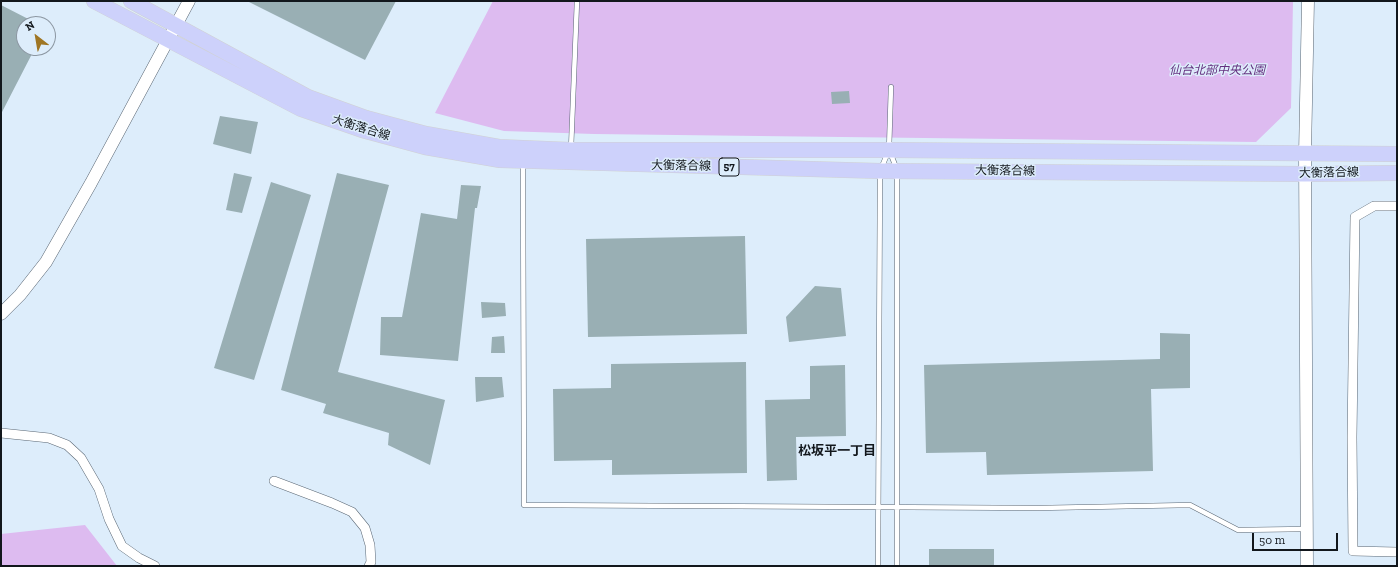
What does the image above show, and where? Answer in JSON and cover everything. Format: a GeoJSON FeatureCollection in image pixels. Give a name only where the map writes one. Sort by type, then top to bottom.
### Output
{"type":"FeatureCollection","features":[{"type":"Feature","properties":{"kind":"main road","name":"大衡落合線"},"geometry":{"type":"LineString","coordinates":[[94,1],[301,109],[362,130],[425,147],[500,160],[523,162],[880,171],[1305,174],[1397,173]]}},
{"type":"Feature","properties":{"kind":"main road","name":"大衡落合線"},"geometry":{"type":"LineString","coordinates":[[131,1],[308,97],[366,118],[426,134],[499,147],[571,150],[889,150],[1397,154]]}},
{"type":"Feature","properties":{"kind":"street"},"geometry":{"type":"LineString","coordinates":[[1,314],[20,295],[46,262],[91,183],[189,1]]}},
{"type":"Feature","properties":{"kind":"street"},"geometry":{"type":"LineString","coordinates":[[1307,566],[1305,154],[1308,1]]}},
{"type":"Feature","properties":{"kind":"street"},"geometry":{"type":"LineString","coordinates":[[1397,206],[1374,206],[1355,217],[1352,437],[1353,551],[1397,552]]}},
{"type":"Feature","properties":{"kind":"street"},"geometry":{"type":"LineString","coordinates":[[1,433],[49,438],[67,445],[81,458],[100,489],[109,519],[122,546],[139,558],[155,566]]}},
{"type":"Feature","properties":{"kind":"street"},"geometry":{"type":"LineString","coordinates":[[274,481],[352,512],[365,528],[370,545],[371,562],[369,566]]}},
{"type":"Feature","properties":{"kind":"lane"},"geometry":{"type":"LineString","coordinates":[[571,150],[577,1]]}},
{"type":"Feature","properties":{"kind":"lane"},"geometry":{"type":"LineString","coordinates":[[878,566],[880,171],[889,150],[890,87]]}},
{"type":"Feature","properties":{"kind":"lane"},"geometry":{"type":"LineString","coordinates":[[889,150],[897,170],[897,566]]}},
{"type":"Feature","properties":{"kind":"lane"},"geometry":{"type":"LineString","coordinates":[[523,162],[524,505],[1038,508],[1190,505],[1238,530],[1306,529]]}},
{"type":"Feature","properties":{"kind":"green space","name":"仙台北部中央公園"},"geometry":{"type":"Polygon","coordinates":[[[493,1],[1293,1],[1291,108],[1256,142],[594,134],[504,131],[435,113],[493,1]]]}},
{"type":"Feature","properties":{"kind":"green space"},"geometry":{"type":"Polygon","coordinates":[[[85,525],[117,566],[1,566],[1,534],[85,525]]]}},
{"type":"Feature","properties":{"kind":"building"},"geometry":{"type":"Polygon","coordinates":[[[247,1],[396,1],[365,60],[247,1]]]}},
{"type":"Feature","properties":{"kind":"building"},"geometry":{"type":"Polygon","coordinates":[[[1,5],[22,16],[16,16],[16,56],[31,56],[1,114],[1,5]]]}},
{"type":"Feature","properties":{"kind":"building"},"geometry":{"type":"Polygon","coordinates":[[[849,91],[850,103],[832,104],[831,92],[849,91]]]}},
{"type":"Feature","properties":{"kind":"building"},"geometry":{"type":"Polygon","coordinates":[[[220,116],[258,122],[251,154],[213,144],[220,116]]]}},
{"type":"Feature","properties":{"kind":"building"},"geometry":{"type":"Polygon","coordinates":[[[234,173],[252,177],[242,213],[226,210],[234,173]]]}},
{"type":"Feature","properties":{"kind":"building"},"geometry":{"type":"Polygon","coordinates":[[[337,173],[389,185],[338,372],[445,400],[430,465],[388,445],[389,433],[323,413],[326,404],[281,390],[337,173]]]}},
{"type":"Feature","properties":{"kind":"building"},"geometry":{"type":"Polygon","coordinates":[[[271,182],[311,195],[254,380],[214,368],[271,182]]]}},
{"type":"Feature","properties":{"kind":"building"},"geometry":{"type":"Polygon","coordinates":[[[461,185],[481,186],[477,208],[475,208],[458,361],[380,355],[381,317],[402,317],[421,213],[457,219],[461,185]]]}},
{"type":"Feature","properties":{"kind":"building"},"geometry":{"type":"Polygon","coordinates":[[[745,236],[747,334],[588,337],[586,239],[745,236]]]}},
{"type":"Feature","properties":{"kind":"building"},"geometry":{"type":"Polygon","coordinates":[[[815,286],[841,288],[846,336],[789,342],[786,317],[815,286]]]}},
{"type":"Feature","properties":{"kind":"building"},"geometry":{"type":"Polygon","coordinates":[[[481,302],[505,303],[506,316],[482,318],[481,302]]]}},
{"type":"Feature","properties":{"kind":"building"},"geometry":{"type":"Polygon","coordinates":[[[1160,333],[1190,334],[1190,388],[1151,389],[1153,471],[987,475],[986,452],[926,453],[924,365],[1160,359],[1160,333]]]}},
{"type":"Feature","properties":{"kind":"building"},"geometry":{"type":"Polygon","coordinates":[[[504,336],[505,353],[491,353],[492,337],[504,336]]]}},
{"type":"Feature","properties":{"kind":"building"},"geometry":{"type":"Polygon","coordinates":[[[746,362],[747,473],[612,475],[612,460],[554,461],[553,389],[611,388],[611,364],[746,362]]]}},
{"type":"Feature","properties":{"kind":"building"},"geometry":{"type":"Polygon","coordinates":[[[845,365],[846,436],[796,437],[797,480],[767,481],[765,400],[810,399],[810,366],[845,365]]]}},
{"type":"Feature","properties":{"kind":"building"},"geometry":{"type":"Polygon","coordinates":[[[475,377],[502,377],[504,397],[476,402],[475,377]]]}},
{"type":"Feature","properties":{"kind":"building"},"geometry":{"type":"Polygon","coordinates":[[[929,549],[994,549],[994,566],[929,566],[929,549]]]}},
{"type":"Feature","properties":{"kind":"district","name":"松坂平一丁目"},"geometry":{"type":"Point","coordinates":[837,451]}}]}
